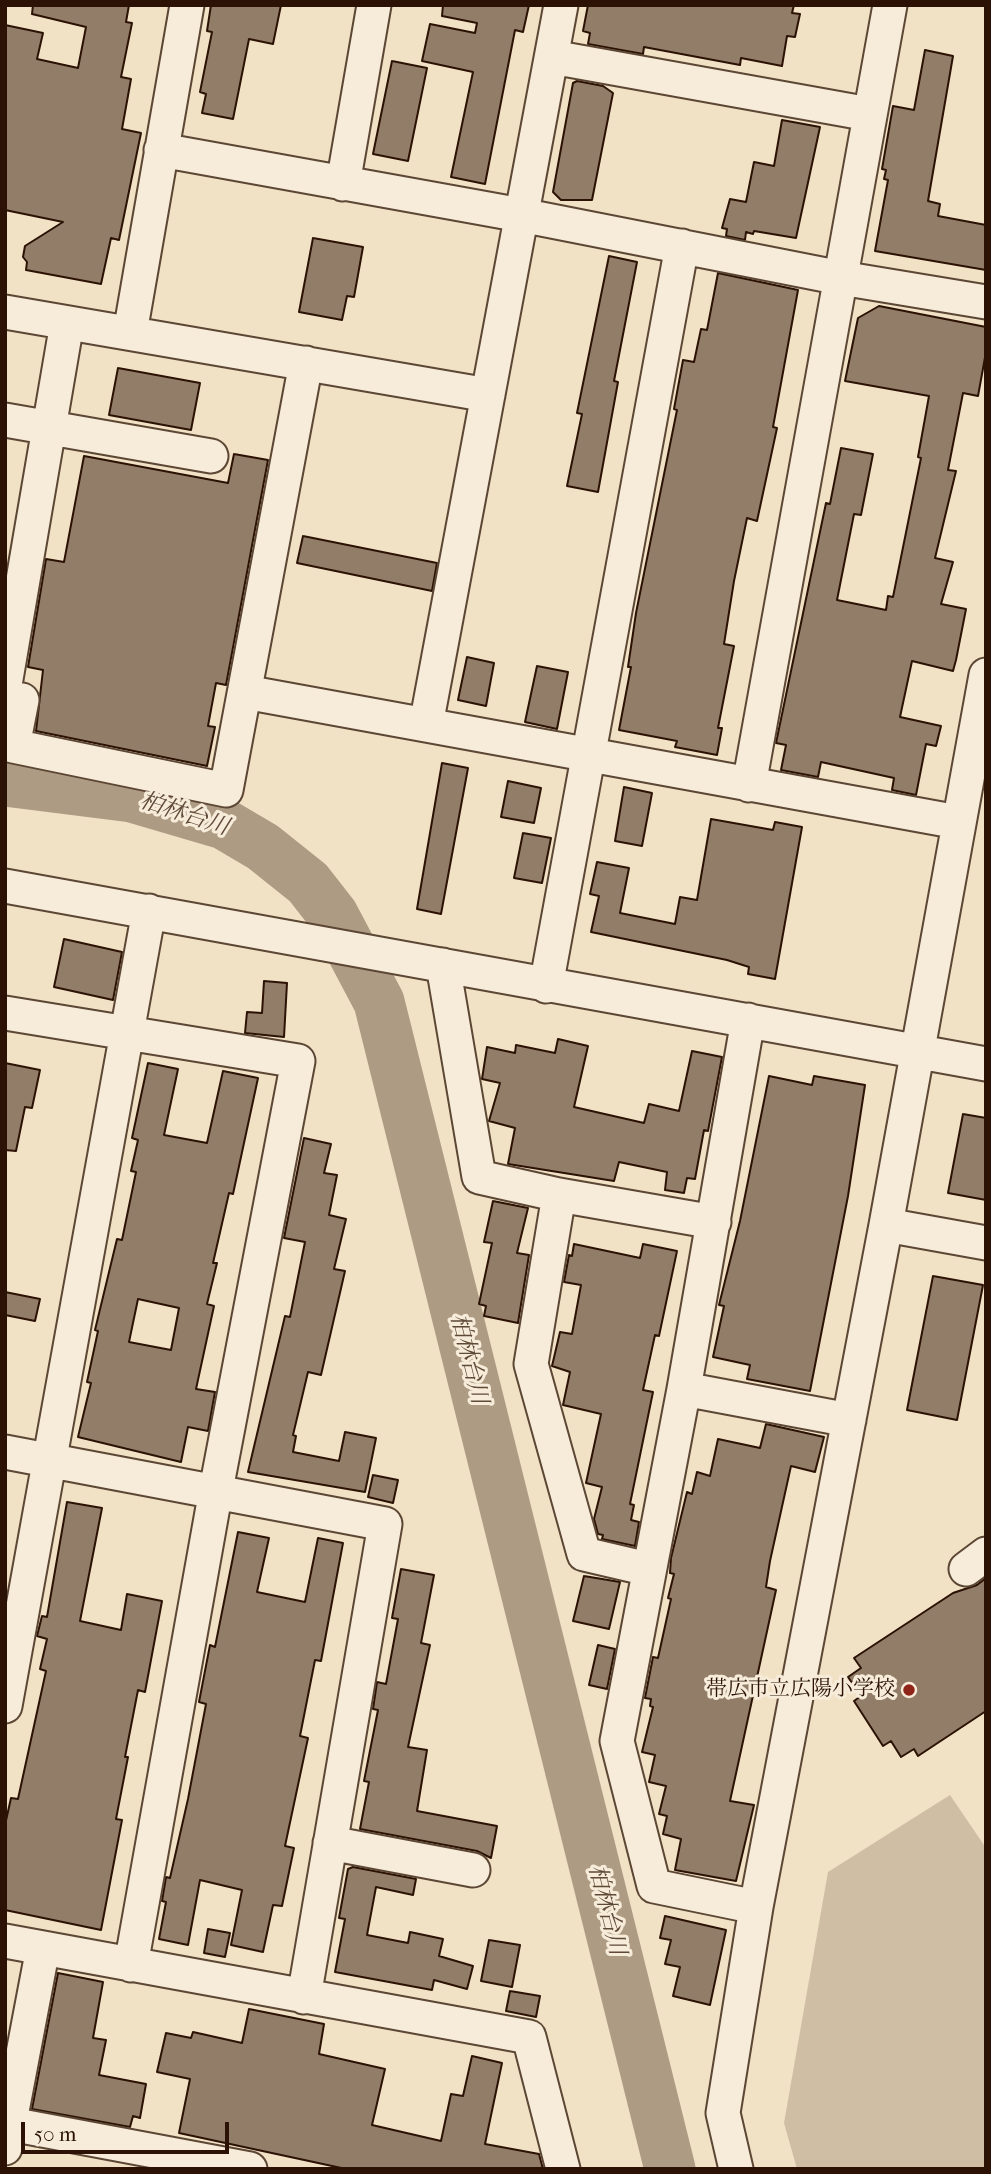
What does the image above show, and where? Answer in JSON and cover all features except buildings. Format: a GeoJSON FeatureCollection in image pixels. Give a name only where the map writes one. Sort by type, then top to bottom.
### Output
{"type":"FeatureCollection","features":[{"type":"Feature","properties":{"kind":"street"},"geometry":{"type":"LineString","coordinates":[[130,333],[187,5]]}},
{"type":"Feature","properties":{"kind":"street"},"geometry":{"type":"LineString","coordinates":[[342,184],[374,5]]}},
{"type":"Feature","properties":{"kind":"street"},"geometry":{"type":"LineString","coordinates":[[426,725],[561,5]]}},
{"type":"Feature","properties":{"kind":"street"},"geometry":{"type":"LineString","coordinates":[[748,785],[890,5]]}},
{"type":"Feature","properties":{"kind":"street"},"geometry":{"type":"LineString","coordinates":[[552,57],[869,114]]}},
{"type":"Feature","properties":{"kind":"street"},"geometry":{"type":"LineString","coordinates":[[161,150],[522,215],[841,278],[986,302]]}},
{"type":"Feature","properties":{"kind":"street"},"geometry":{"type":"LineString","coordinates":[[546,986],[682,246]]}},
{"type":"Feature","properties":{"kind":"street"},"geometry":{"type":"LineString","coordinates":[[5,312],[488,395]]}},
{"type":"Feature","properties":{"kind":"street"},"geometry":{"type":"LineString","coordinates":[[5,685],[67,323]]}},
{"type":"Feature","properties":{"kind":"street"},"geometry":{"type":"LineString","coordinates":[[5,697],[22,700],[13,746],[226,790],[306,363]]}},
{"type":"Feature","properties":{"kind":"street"},"geometry":{"type":"LineString","coordinates":[[5,420],[211,456]]}},
{"type":"Feature","properties":{"kind":"street"},"geometry":{"type":"LineString","coordinates":[[736,2169],[723,2113],[756,1907],[886,1225],[986,674]]}},
{"type":"Feature","properties":{"kind":"street"},"geometry":{"type":"LineString","coordinates":[[244,692],[958,822]]}},
{"type":"Feature","properties":{"kind":"street"},"geometry":{"type":"LineString","coordinates":[[5,886],[986,1064]]}},
{"type":"Feature","properties":{"kind":"street"},"geometry":{"type":"LineString","coordinates":[[5,1706],[149,911]]}},
{"type":"Feature","properties":{"kind":"street"},"geometry":{"type":"LineString","coordinates":[[443,965],[479,1177],[559,1195],[714,1222]]}},
{"type":"Feature","properties":{"kind":"street"},"geometry":{"type":"LineString","coordinates":[[5,1013],[298,1061],[216,1490],[131,1965]]}},
{"type":"Feature","properties":{"kind":"street"},"geometry":{"type":"LineString","coordinates":[[748,1020],[684,1389],[617,1741],[654,1886],[756,1907]]}},
{"type":"Feature","properties":{"kind":"street"},"geometry":{"type":"LineString","coordinates":[[559,1195],[531,1364],[584,1554],[648,1569]]}},
{"type":"Feature","properties":{"kind":"street"},"geometry":{"type":"LineString","coordinates":[[886,1225],[986,1243]]}},
{"type":"Feature","properties":{"kind":"street"},"geometry":{"type":"LineString","coordinates":[[684,1389],[849,1420]]}},
{"type":"Feature","properties":{"kind":"street"},"geometry":{"type":"LineString","coordinates":[[5,1452],[385,1524],[304,1997]]}},
{"type":"Feature","properties":{"kind":"street"},"geometry":{"type":"LineString","coordinates":[[330,1843],[473,1870]]}},
{"type":"Feature","properties":{"kind":"street"},"geometry":{"type":"LineString","coordinates":[[5,1941],[529,2037],[563,2169]]}},
{"type":"Feature","properties":{"kind":"street"},"geometry":{"type":"LineString","coordinates":[[43,1948],[7,2132],[250,2169]]}},
{"type":"Feature","properties":{"kind":"shaded area"},"geometry":{"type":"Polygon","coordinates":[[[950,1795],[986,1848],[986,2169],[797,2169],[784,2123],[828,1872],[950,1795]]]}},
{"type":"Feature","properties":{"kind":"waterway","name":"柏林台川"},"geometry":{"type":"LineString","coordinates":[[5,781],[132,797],[224,824],[263,847],[308,883],[333,915],[379,1002],[670,2169]]}},
{"type":"Feature","properties":{"kind":"place","name":"帯広市立広陽小学校"},"geometry":{"type":"Point","coordinates":[909,1690]}}]}
